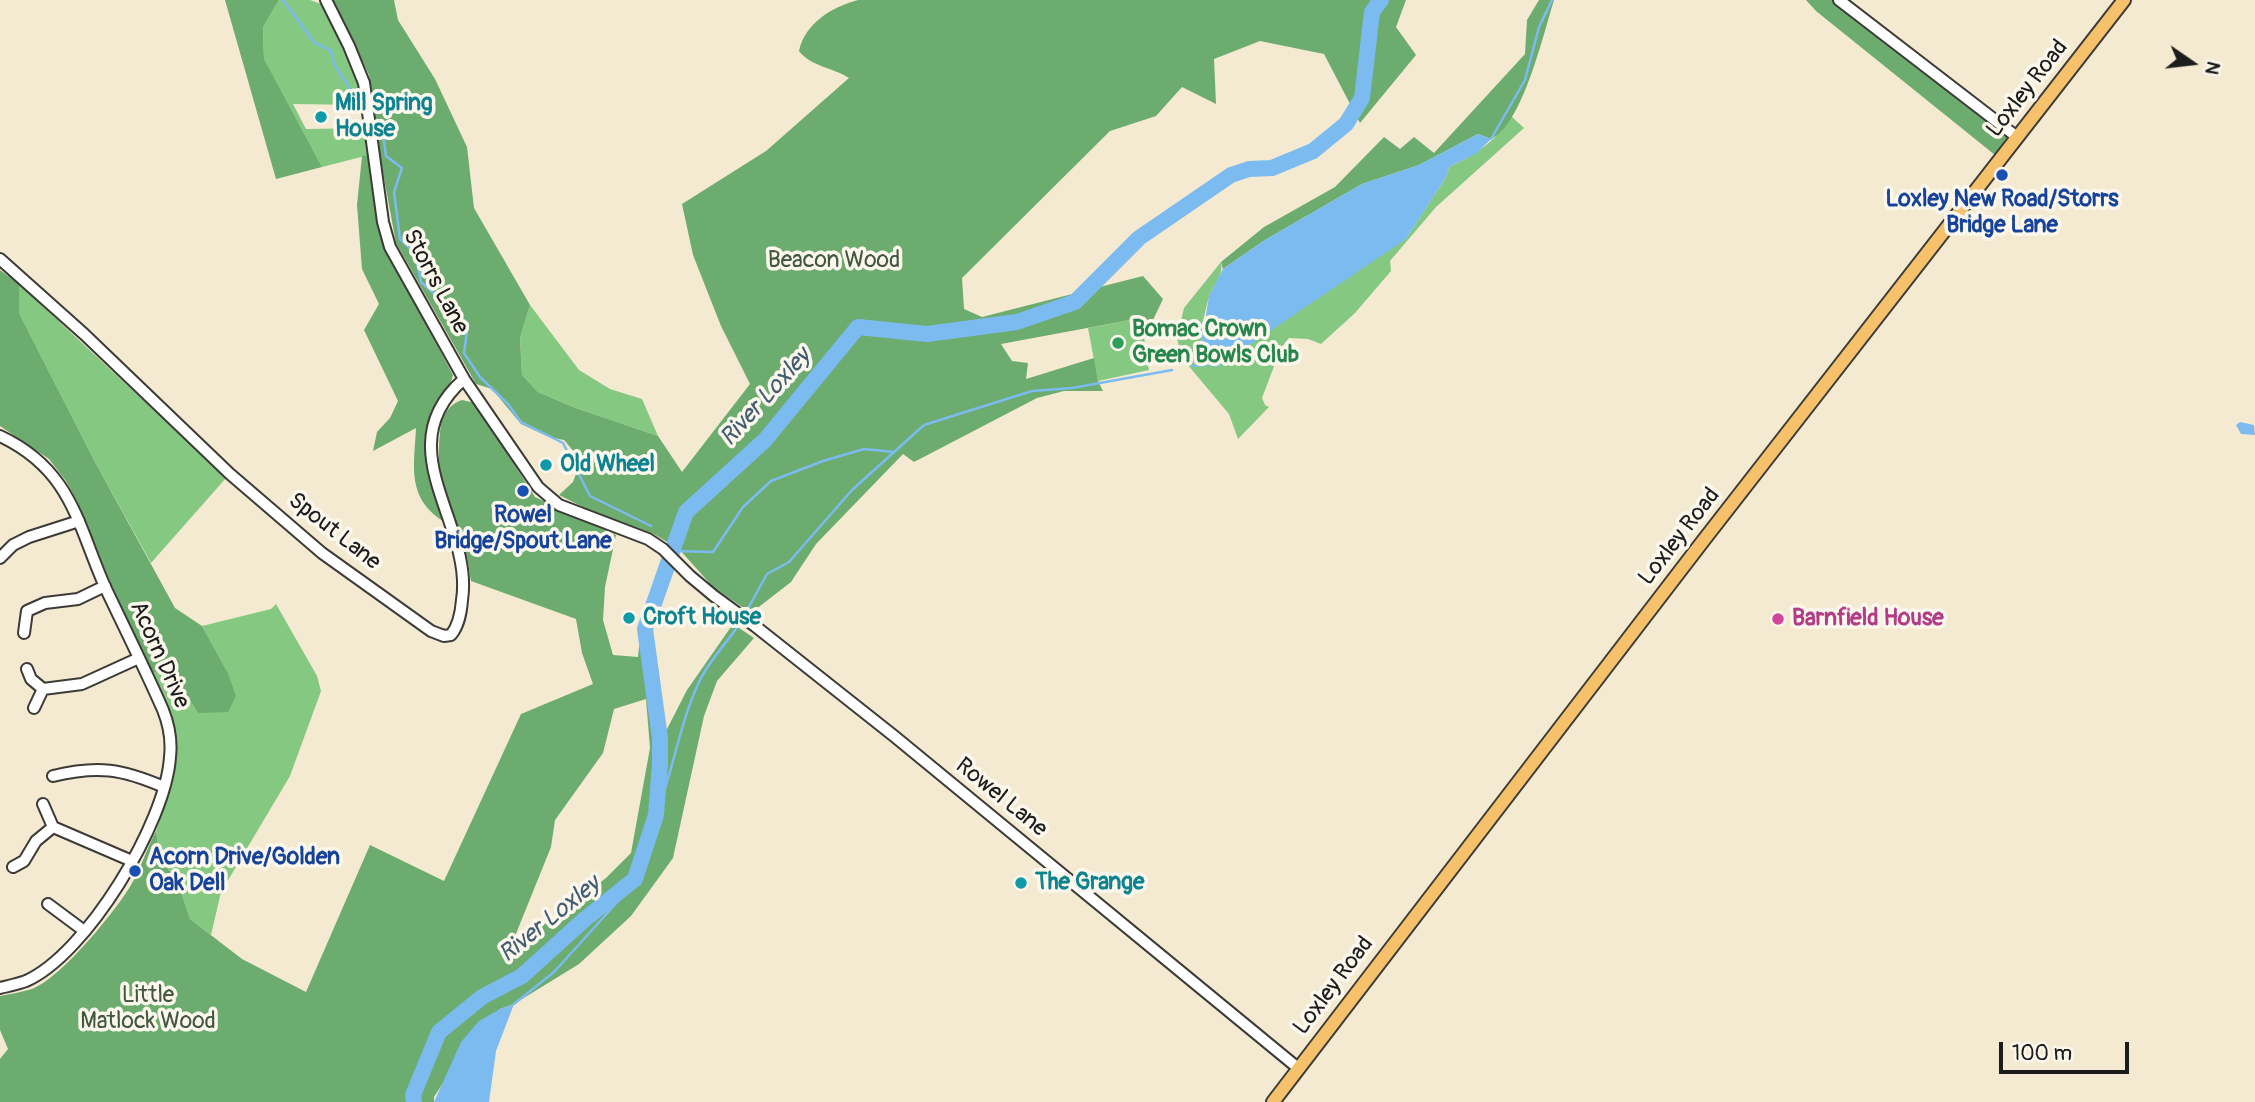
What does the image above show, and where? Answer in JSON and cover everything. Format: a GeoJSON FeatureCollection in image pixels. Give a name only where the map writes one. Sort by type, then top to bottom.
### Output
{"type":"FeatureCollection","features":[{"type":"Feature","properties":{"kind":"main road","name":"Loxley Road"},"geometry":{"type":"LineString","coordinates":[[1273,1102],[1711,530],[2124,0]]}},
{"type":"Feature","properties":{"kind":"street","name":"Storrs Lane"},"geometry":{"type":"LineString","coordinates":[[326,0],[364,83],[390,247],[464,379]]}},
{"type":"Feature","properties":{"kind":"street"},"geometry":{"type":"LineString","coordinates":[[1839,0],[2017,137]]}},
{"type":"Feature","properties":{"kind":"street","name":"Spout Lane"},"geometry":{"type":"LineString","coordinates":[[0,259],[84,334],[230,474],[322,553],[431,631],[444,636],[451,635],[458,623],[464,573],[434,480],[433,436],[441,406],[451,391],[464,379]]}},
{"type":"Feature","properties":{"kind":"street","name":"Rowel Lane"},"geometry":{"type":"LineString","coordinates":[[464,379],[546,495],[559,505],[648,540],[663,549],[690,576],[894,736],[1298,1068]]}},
{"type":"Feature","properties":{"kind":"street","name":"Acorn Drive"},"geometry":{"type":"LineString","coordinates":[[0,436],[14,443],[44,466],[62,488],[163,710],[170,735],[170,758],[164,788],[148,831],[114,891],[83,930],[41,972],[26,981],[0,988]]}},
{"type":"Feature","properties":{"kind":"street"},"geometry":{"type":"LineString","coordinates":[[0,558],[13,545],[29,537],[79,521]]}},
{"type":"Feature","properties":{"kind":"street"},"geometry":{"type":"LineString","coordinates":[[24,634],[27,611],[45,603],[78,599],[105,586]]}},
{"type":"Feature","properties":{"kind":"street"},"geometry":{"type":"LineString","coordinates":[[27,669],[36,686],[43,689],[82,684],[139,658]]}},
{"type":"Feature","properties":{"kind":"street"},"geometry":{"type":"LineString","coordinates":[[34,708],[43,689]]}},
{"type":"Feature","properties":{"kind":"street"},"geometry":{"type":"LineString","coordinates":[[53,776],[81,769],[127,773],[164,788]]}},
{"type":"Feature","properties":{"kind":"street"},"geometry":{"type":"LineString","coordinates":[[43,804],[52,827],[132,861]]}},
{"type":"Feature","properties":{"kind":"street"},"geometry":{"type":"LineString","coordinates":[[13,867],[24,861],[36,841],[52,827]]}},
{"type":"Feature","properties":{"kind":"street"},"geometry":{"type":"LineString","coordinates":[[48,904],[83,930]]}},
{"type":"Feature","properties":{"kind":"green space"},"geometry":{"type":"Polygon","coordinates":[[[225,0],[279,0],[263,27],[264,59],[322,167],[276,179],[225,0]]]}},
{"type":"Feature","properties":{"kind":"green space"},"geometry":{"type":"Polygon","coordinates":[[[279,0],[310,0],[324,5],[354,64],[364,105],[293,104],[306,129],[367,128],[369,155],[322,167],[264,60],[263,27],[279,0]]]}},
{"type":"Feature","properties":{"kind":"green space","name":"Beacon Wood"},"geometry":{"type":"Polygon","coordinates":[[[333,0],[394,0],[398,20],[435,79],[467,147],[474,208],[530,305],[520,338],[522,375],[538,392],[658,436],[682,472],[750,384],[721,326],[693,255],[682,204],[766,151],[849,78],[809,60],[799,51],[813,24],[829,12],[858,0],[1406,0],[1396,27],[1416,55],[1360,123],[1324,54],[1260,41],[1214,59],[1216,104],[1182,87],[1156,116],[1110,131],[962,278],[964,309],[982,317],[1143,276],[1163,299],[1152,322],[1141,318],[1001,344],[1012,361],[1028,363],[1026,379],[1094,358],[1098,381],[1103,391],[1064,391],[1037,398],[914,462],[903,454],[816,544],[791,582],[751,613],[713,587],[679,549],[652,533],[589,510],[559,495],[573,482],[581,460],[564,440],[549,437],[521,424],[492,389],[476,384],[396,243],[379,151],[369,75],[333,0]]]}},
{"type":"Feature","properties":{"kind":"green space"},"geometry":{"type":"Polygon","coordinates":[[[1539,0],[1554,0],[1522,98],[1502,131],[1491,139],[1478,134],[1419,165],[1362,184],[1265,240],[1223,269],[1221,262],[1264,227],[1335,187],[1384,137],[1400,149],[1414,137],[1434,153],[1525,54],[1527,20],[1539,0]]]}},
{"type":"Feature","properties":{"kind":"green space"},"geometry":{"type":"Polygon","coordinates":[[[1806,0],[1833,0],[2008,136],[1995,155],[1816,11],[1806,0]]]}},
{"type":"Feature","properties":{"kind":"green space"},"geometry":{"type":"Polygon","coordinates":[[[1511,116],[1524,128],[1436,207],[1390,261],[1391,271],[1355,313],[1321,344],[1308,339],[1289,338],[1281,348],[1262,398],[1269,407],[1238,439],[1229,414],[1182,358],[1177,338],[1184,308],[1221,262],[1220,274],[1210,294],[1198,334],[1210,352],[1406,239],[1446,177],[1449,167],[1484,146],[1499,133],[1511,116]]]}},
{"type":"Feature","properties":{"kind":"green space"},"geometry":{"type":"Polygon","coordinates":[[[369,155],[383,243],[453,375],[434,409],[427,438],[429,467],[446,523],[433,514],[418,493],[414,469],[416,428],[373,451],[377,432],[390,418],[398,401],[364,330],[379,304],[362,269],[357,205],[362,156],[369,155]]]}},
{"type":"Feature","properties":{"kind":"green space"},"geometry":{"type":"Polygon","coordinates":[[[0,270],[19,284],[19,313],[95,462],[175,608],[202,626],[227,671],[236,696],[228,712],[198,713],[175,677],[152,672],[66,481],[49,459],[0,426],[0,270]]]}},
{"type":"Feature","properties":{"kind":"green space"},"geometry":{"type":"Polygon","coordinates":[[[19,284],[226,478],[151,563],[95,462],[19,313],[19,284]]]}},
{"type":"Feature","properties":{"kind":"green space"},"geometry":{"type":"Polygon","coordinates":[[[530,305],[579,370],[610,389],[642,399],[658,436],[538,392],[522,375],[520,338],[530,305]]]}},
{"type":"Feature","properties":{"kind":"green space","name":"Bomac Crown Green Bowls Club"},"geometry":{"type":"Polygon","coordinates":[[[1141,318],[1149,370],[1098,381],[1088,328],[1141,318]]]}},
{"type":"Feature","properties":{"kind":"green space","name":"Little Matlock Wood"},"geometry":{"type":"Polygon","coordinates":[[[462,400],[475,403],[535,497],[616,535],[605,587],[603,620],[613,655],[638,657],[640,638],[661,560],[674,570],[651,632],[665,733],[687,690],[733,624],[754,638],[717,681],[704,716],[673,858],[631,916],[579,964],[514,1004],[500,1009],[445,1080],[434,1097],[434,1102],[0,1102],[0,1059],[8,1049],[0,1030],[0,996],[32,989],[72,958],[123,897],[135,878],[156,831],[160,857],[178,883],[190,919],[242,959],[306,992],[370,845],[444,881],[521,714],[593,684],[582,653],[576,619],[471,581],[467,557],[446,495],[440,467],[442,422],[449,409],[462,400]],[[646,699],[614,709],[603,753],[555,820],[551,847],[509,951],[606,878],[631,853],[650,748],[646,699]]]}},
{"type":"Feature","properties":{"kind":"green space"},"geometry":{"type":"Polygon","coordinates":[[[276,604],[317,676],[321,691],[290,776],[221,892],[211,935],[190,919],[178,883],[160,857],[156,831],[174,778],[177,754],[174,725],[152,672],[175,677],[198,713],[227,671],[202,626],[271,609],[276,604]]]}},
{"type":"Feature","properties":{"kind":"water"},"geometry":{"type":"Polygon","coordinates":[[[1478,134],[1491,139],[1477,153],[1449,167],[1446,177],[1406,239],[1217,367],[1206,365],[1210,352],[1195,324],[1205,321],[1209,296],[1223,269],[1265,240],[1362,184],[1419,165],[1478,134]]]}},
{"type":"Feature","properties":{"kind":"water"},"geometry":{"type":"Polygon","coordinates":[[[2240,422],[2254,425],[2255,435],[2241,434],[2236,425],[2240,422]]]}},
{"type":"Feature","properties":{"kind":"water"},"geometry":{"type":"Polygon","coordinates":[[[514,1004],[496,1051],[489,1102],[434,1102],[461,1042],[479,1021],[514,1004]]]}},
{"type":"Feature","properties":{"kind":"waterway"},"geometry":{"type":"LineString","coordinates":[[283,0],[314,42],[331,51],[335,65],[354,101],[364,112]]}},
{"type":"Feature","properties":{"kind":"waterway","name":"River Loxley"},"geometry":{"type":"LineString","coordinates":[[414,1102],[413,1095],[439,1032],[482,997],[522,976],[585,919],[635,879],[656,815],[660,763],[660,738],[645,629],[686,512],[765,440],[858,327],[927,334],[1017,322],[1075,302],[1139,238],[1231,175],[1249,169],[1272,168],[1313,151],[1346,124],[1362,98],[1372,12],[1381,0]]}},
{"type":"Feature","properties":{"kind":"waterway"},"geometry":{"type":"LineString","coordinates":[[1491,139],[1525,80],[1539,27],[1552,0]]}},
{"type":"Feature","properties":{"kind":"waterway"},"geometry":{"type":"LineString","coordinates":[[372,118],[382,126],[386,156],[402,168],[394,192],[400,239],[415,253],[421,282],[468,324],[464,353],[480,377],[508,404],[521,422],[563,443],[590,496],[651,526]]}},
{"type":"Feature","properties":{"kind":"waterway"},"geometry":{"type":"LineString","coordinates":[[1193,366],[1206,365]]}},
{"type":"Feature","properties":{"kind":"waterway"},"geometry":{"type":"LineString","coordinates":[[745,614],[767,574],[789,562],[852,490],[924,425],[1032,391],[1072,388],[1172,370]]}},
{"type":"Feature","properties":{"kind":"waterway"},"geometry":{"type":"LineString","coordinates":[[673,551],[713,552],[743,507],[771,481],[864,449],[894,452]]}},
{"type":"Feature","properties":{"kind":"waterway"},"geometry":{"type":"LineString","coordinates":[[656,815],[686,715],[699,682],[742,620]]}},
{"type":"Feature","properties":{"kind":"waterway"},"geometry":{"type":"LineString","coordinates":[[514,1004],[554,972],[621,898],[622,889]]}},
{"type":"Feature","properties":{"kind":"place","name":"Mill Spring House"},"geometry":{"type":"Point","coordinates":[321,117]}},
{"type":"Feature","properties":{"kind":"place","name":"Loxley New Road/Storrs Bridge Lane"},"geometry":{"type":"Point","coordinates":[2002,175]}},
{"type":"Feature","properties":{"kind":"place","name":"Bomac Crown Green Bowls Club"},"geometry":{"type":"Point","coordinates":[1118,343]}},
{"type":"Feature","properties":{"kind":"place","name":"Old Wheel"},"geometry":{"type":"Point","coordinates":[546,465]}},
{"type":"Feature","properties":{"kind":"place","name":"Rowel Bridge/Spout Lane"},"geometry":{"type":"Point","coordinates":[523,491]}},
{"type":"Feature","properties":{"kind":"place","name":"Croft House"},"geometry":{"type":"Point","coordinates":[629,618]}},
{"type":"Feature","properties":{"kind":"place","name":"Barnfield House"},"geometry":{"type":"Point","coordinates":[1778,619]}},
{"type":"Feature","properties":{"kind":"place","name":"Acorn Drive/Golden Oak Dell"},"geometry":{"type":"Point","coordinates":[135,871]}},
{"type":"Feature","properties":{"kind":"place","name":"The Grange"},"geometry":{"type":"Point","coordinates":[1021,883]}}]}
